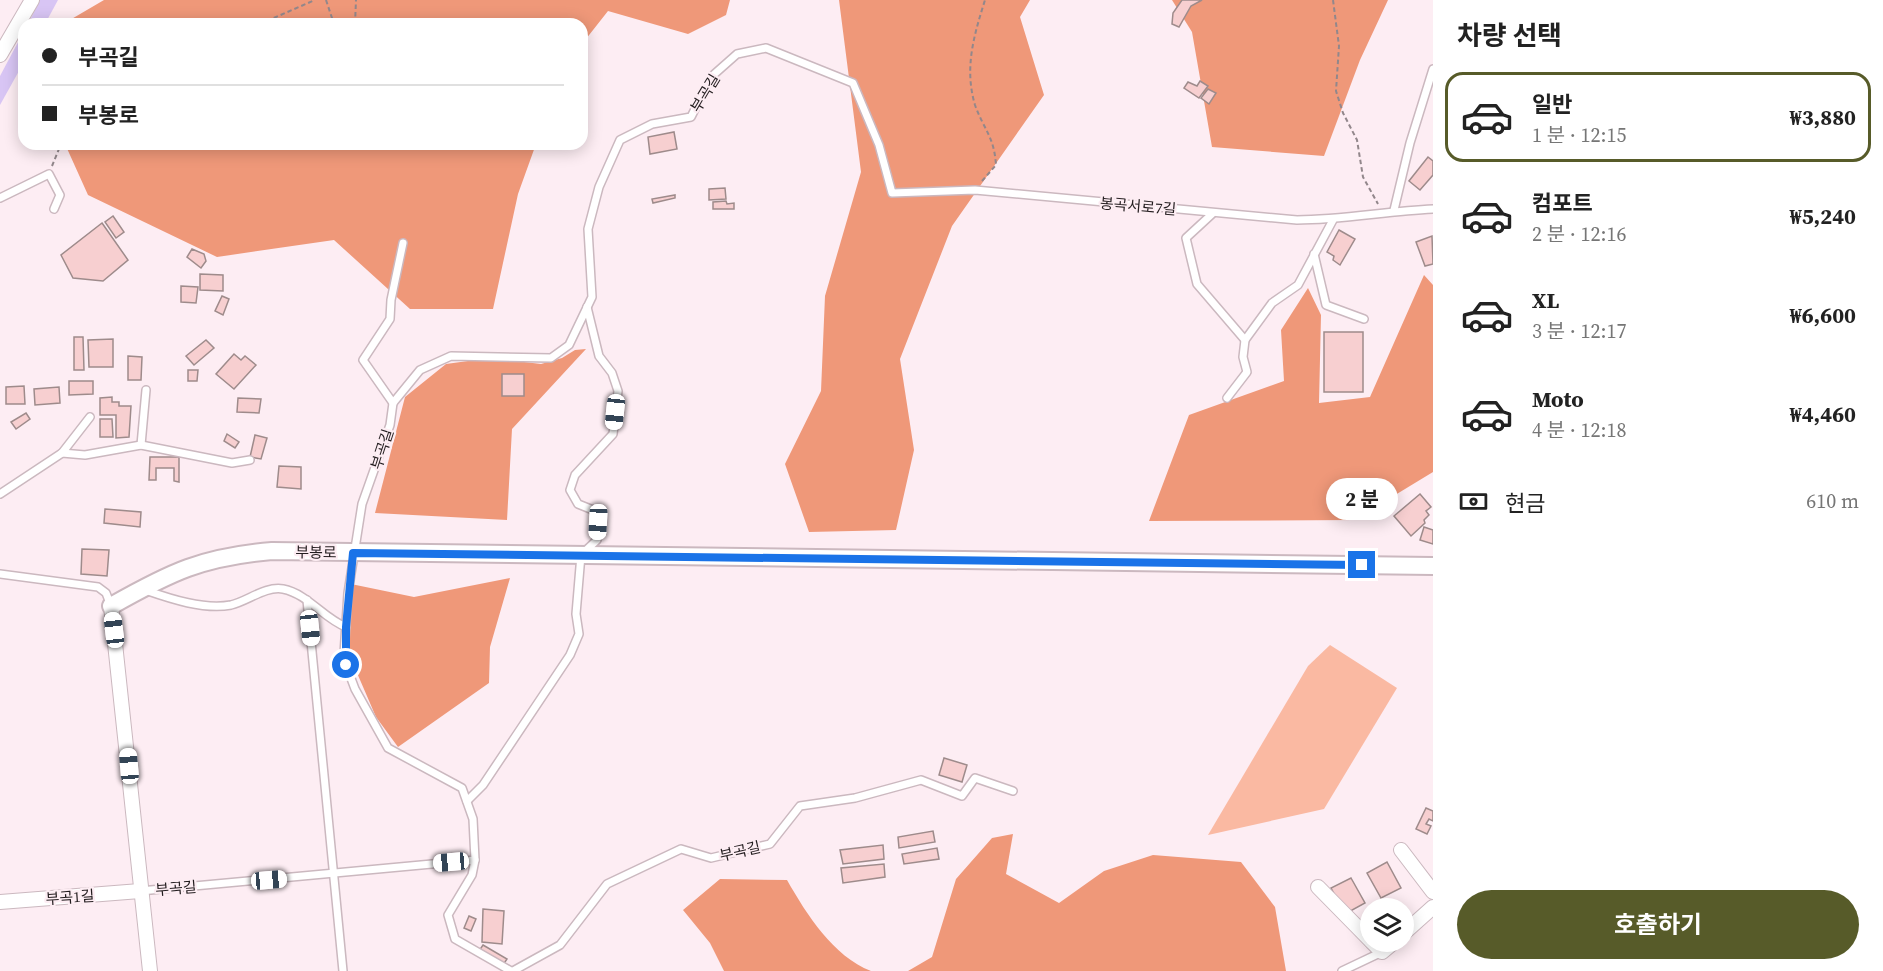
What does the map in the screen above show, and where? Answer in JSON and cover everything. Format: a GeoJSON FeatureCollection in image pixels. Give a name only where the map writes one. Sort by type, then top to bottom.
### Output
{"type":"FeatureCollection","features":[{"type":"Feature","properties":{"kind":"street"},"geometry":{"type":"LineString","coordinates":[[22,18],[32,0]]}},
{"type":"Feature","properties":{"kind":"street"},"geometry":{"type":"LineString","coordinates":[[0,56],[18,24]]}},
{"type":"Feature","properties":{"kind":"street","name":"부봉로"},"geometry":{"type":"LineString","coordinates":[[111,606],[193,564],[239,554],[272,551],[1433,566]]}},
{"type":"Feature","properties":{"kind":"street","name":"부곡길"},"geometry":{"type":"LineString","coordinates":[[111,606],[150,971]]}},
{"type":"Feature","properties":{"kind":"street"},"geometry":{"type":"LineString","coordinates":[[1401,850],[1433,892]]}},
{"type":"Feature","properties":{"kind":"street"},"geometry":{"type":"LineString","coordinates":[[1318,887],[1360,930]]}},
{"type":"Feature","properties":{"kind":"street","name":"부곡1길"},"geometry":{"type":"LineString","coordinates":[[0,902],[141,891]]}},
{"type":"Feature","properties":{"kind":"street"},"geometry":{"type":"LineString","coordinates":[[1414,924],[1433,907]]}},
{"type":"Feature","properties":{"kind":"lane","name":"부곡길"},"geometry":{"type":"LineString","coordinates":[[467,801],[462,788],[388,748],[355,689],[346,665],[346,627],[353,553],[362,504],[390,425],[393,403],[420,370],[451,356],[551,358],[569,345],[592,297],[588,229],[599,187],[620,140],[652,124],[691,117],[711,77],[736,54],[765,48],[853,83],[879,145]]}},
{"type":"Feature","properties":{"kind":"lane"},"geometry":{"type":"LineString","coordinates":[[1394,210],[1410,143],[1433,69]]}},
{"type":"Feature","properties":{"kind":"lane","name":"봉곡서로7길"},"geometry":{"type":"LineString","coordinates":[[879,145],[892,193],[975,190],[1212,214],[1297,220],[1333,220],[1394,210],[1433,208]]}},
{"type":"Feature","properties":{"kind":"lane"},"geometry":{"type":"LineString","coordinates":[[0,198],[49,174],[60,195],[54,208]]}},
{"type":"Feature","properties":{"kind":"lane"},"geometry":{"type":"LineString","coordinates":[[1212,214],[1185,238],[1197,284],[1245,340]]}},
{"type":"Feature","properties":{"kind":"lane"},"geometry":{"type":"LineString","coordinates":[[1227,398],[1247,372],[1243,357],[1245,340],[1272,303],[1298,285],[1333,220]]}},
{"type":"Feature","properties":{"kind":"lane"},"geometry":{"type":"LineString","coordinates":[[393,403],[363,360],[390,319],[391,300],[402,243]]}},
{"type":"Feature","properties":{"kind":"lane"},"geometry":{"type":"LineString","coordinates":[[1314,254],[1326,305],[1364,319]]}},
{"type":"Feature","properties":{"kind":"lane","name":"부곡길"},"geometry":{"type":"LineString","coordinates":[[581,555],[597,540],[598,522],[593,510],[578,504],[570,490],[575,476],[613,434],[618,391],[612,373],[599,356],[587,307]]}},
{"type":"Feature","properties":{"kind":"lane"},"geometry":{"type":"LineString","coordinates":[[141,445],[146,390]]}},
{"type":"Feature","properties":{"kind":"lane"},"geometry":{"type":"LineString","coordinates":[[0,494],[62,453],[90,417]]}},
{"type":"Feature","properties":{"kind":"lane"},"geometry":{"type":"LineString","coordinates":[[62,453],[85,455],[141,445],[232,463],[250,460]]}},
{"type":"Feature","properties":{"kind":"lane"},"geometry":{"type":"LineString","coordinates":[[475,860],[473,819],[467,801],[483,785],[570,655],[579,634],[576,614],[581,555]]}},
{"type":"Feature","properties":{"kind":"lane"},"geometry":{"type":"LineString","coordinates":[[0,574],[98,587],[106,593],[111,606]]}},
{"type":"Feature","properties":{"kind":"lane"},"geometry":{"type":"LineString","coordinates":[[141,589],[171,599],[215,606],[239,603],[276,589],[287,590],[307,600],[328,618],[346,627]]}},
{"type":"Feature","properties":{"kind":"lane"},"geometry":{"type":"LineString","coordinates":[[307,600],[343,971]]}},
{"type":"Feature","properties":{"kind":"lane","name":"부곡길"},"geometry":{"type":"LineString","coordinates":[[141,891],[475,860],[472,875],[448,915],[455,939],[512,971],[560,945],[607,884],[681,849],[711,858],[770,844],[800,806],[855,798],[921,780],[962,796],[975,778],[1013,791]]}},
{"type":"Feature","properties":{"kind":"lane"},"geometry":{"type":"LineString","coordinates":[[1342,971],[1366,952]]}},
{"type":"Feature","properties":{"kind":"path"},"geometry":{"type":"LineString","coordinates":[[274,18],[315,0]]}},
{"type":"Feature","properties":{"kind":"path"},"geometry":{"type":"LineString","coordinates":[[326,0],[332,18]]}},
{"type":"Feature","properties":{"kind":"path"},"geometry":{"type":"LineString","coordinates":[[355,18],[356,0]]}},
{"type":"Feature","properties":{"kind":"path"},"geometry":{"type":"LineString","coordinates":[[975,190],[996,165],[995,144],[975,104],[970,78],[970,54],[985,0]]}},
{"type":"Feature","properties":{"kind":"path"},"geometry":{"type":"LineString","coordinates":[[1333,0],[1339,39],[1338,70],[1335,82],[1338,97],[1357,140],[1362,177],[1382,212]]}},
{"type":"Feature","properties":{"kind":"path"},"geometry":{"type":"LineString","coordinates":[[49,174],[59,150]]}},
{"type":"Feature","properties":{"kind":"shaded area"},"geometry":{"type":"Polygon","coordinates":[[[40,0],[58,0],[48,18],[31,18],[40,0]]]}},
{"type":"Feature","properties":{"kind":"shaded area"},"geometry":{"type":"Polygon","coordinates":[[[104,0],[730,0],[726,15],[688,34],[608,11],[588,36],[588,18],[73,18],[104,0]]]}},
{"type":"Feature","properties":{"kind":"shaded area"},"geometry":{"type":"Polygon","coordinates":[[[839,0],[1030,0],[1020,17],[1044,95],[952,226],[900,359],[914,450],[896,530],[809,532],[785,464],[821,391],[825,296],[861,172],[839,0]]]}},
{"type":"Feature","properties":{"kind":"shaded area"},"geometry":{"type":"Polygon","coordinates":[[[1172,0],[1388,0],[1360,60],[1324,156],[1212,147],[1192,32],[1172,0]]]}},
{"type":"Feature","properties":{"kind":"shaded area"},"geometry":{"type":"Polygon","coordinates":[[[18,42],[18,73],[0,105],[0,76],[18,42]]]}},
{"type":"Feature","properties":{"kind":"shaded area"},"geometry":{"type":"Polygon","coordinates":[[[68,150],[534,150],[518,194],[493,309],[410,309],[334,240],[217,257],[88,195],[68,150]]]}},
{"type":"Feature","properties":{"kind":"shaded area"},"geometry":{"type":"Polygon","coordinates":[[[1424,275],[1433,285],[1433,472],[1354,520],[1149,521],[1189,415],[1284,381],[1281,330],[1308,288],[1321,315],[1319,403],[1370,397],[1424,275]]]}},
{"type":"Feature","properties":{"kind":"shaded area"},"geometry":{"type":"Polygon","coordinates":[[[586,349],[512,429],[507,520],[375,513],[405,397],[446,364],[490,358],[541,364],[562,358],[575,350],[586,349]]]}},
{"type":"Feature","properties":{"kind":"shaded area"},"geometry":{"type":"Polygon","coordinates":[[[510,578],[490,647],[489,683],[398,747],[376,717],[348,652],[351,584],[414,597],[510,578]]]}},
{"type":"Feature","properties":{"kind":"shaded area"},"geometry":{"type":"Polygon","coordinates":[[[1330,645],[1397,688],[1324,809],[1208,835],[1308,666],[1330,645]]]}},
{"type":"Feature","properties":{"kind":"shaded area"},"geometry":{"type":"Polygon","coordinates":[[[1013,834],[1006,874],[1059,903],[1104,871],[1153,855],[1241,862],[1275,907],[1286,971],[908,971],[932,957],[956,879],[992,838],[1013,834]]]}},
{"type":"Feature","properties":{"kind":"shaded area"},"geometry":{"type":"Polygon","coordinates":[[[720,879],[787,880],[812,920],[833,945],[857,964],[871,971],[724,971],[710,943],[683,910],[720,879]]]}},
{"type":"Feature","properties":{"kind":"building"},"geometry":{"type":"Polygon","coordinates":[[[1182,0],[1202,0],[1191,6],[1179,27],[1172,24],[1173,13],[1182,0]]]}},
{"type":"Feature","properties":{"kind":"building"},"geometry":{"type":"Polygon","coordinates":[[[1200,81],[1208,86],[1199,98],[1184,88],[1188,82],[1197,86],[1200,81]]]}},
{"type":"Feature","properties":{"kind":"building"},"geometry":{"type":"Polygon","coordinates":[[[1208,89],[1216,93],[1209,104],[1201,98],[1208,89]]]}},
{"type":"Feature","properties":{"kind":"building"},"geometry":{"type":"Polygon","coordinates":[[[674,132],[677,149],[650,154],[648,137],[674,132]]]}},
{"type":"Feature","properties":{"kind":"building"},"geometry":{"type":"Polygon","coordinates":[[[1428,157],[1433,161],[1433,175],[1420,190],[1409,181],[1428,157]]]}},
{"type":"Feature","properties":{"kind":"building"},"geometry":{"type":"Polygon","coordinates":[[[725,188],[726,199],[709,200],[709,189],[725,188]]]}},
{"type":"Feature","properties":{"kind":"building"},"geometry":{"type":"Polygon","coordinates":[[[675,195],[675,198],[653,203],[652,199],[675,195]]]}},
{"type":"Feature","properties":{"kind":"building"},"geometry":{"type":"Polygon","coordinates":[[[726,201],[727,204],[734,203],[734,209],[713,209],[713,202],[726,201]]]}},
{"type":"Feature","properties":{"kind":"building"},"geometry":{"type":"Polygon","coordinates":[[[113,216],[124,232],[116,238],[105,222],[113,216]]]}},
{"type":"Feature","properties":{"kind":"building"},"geometry":{"type":"Polygon","coordinates":[[[102,223],[128,260],[103,281],[73,278],[61,255],[102,223]]]}},
{"type":"Feature","properties":{"kind":"building"},"geometry":{"type":"Polygon","coordinates":[[[1339,230],[1355,239],[1340,265],[1333,260],[1334,256],[1327,252],[1339,230]]]}},
{"type":"Feature","properties":{"kind":"building"},"geometry":{"type":"Polygon","coordinates":[[[1432,236],[1433,264],[1425,266],[1416,242],[1432,236]]]}},
{"type":"Feature","properties":{"kind":"building"},"geometry":{"type":"Polygon","coordinates":[[[192,249],[204,254],[206,261],[201,268],[187,257],[192,249]]]}},
{"type":"Feature","properties":{"kind":"building"},"geometry":{"type":"Polygon","coordinates":[[[200,274],[223,275],[223,291],[200,290],[200,274]]]}},
{"type":"Feature","properties":{"kind":"building"},"geometry":{"type":"Polygon","coordinates":[[[181,286],[198,287],[196,303],[181,302],[181,286]]]}},
{"type":"Feature","properties":{"kind":"building"},"geometry":{"type":"Polygon","coordinates":[[[222,296],[229,299],[223,315],[215,311],[222,296]]]}},
{"type":"Feature","properties":{"kind":"building"},"geometry":{"type":"Polygon","coordinates":[[[1324,332],[1363,332],[1363,392],[1324,392],[1324,332]]]}},
{"type":"Feature","properties":{"kind":"building"},"geometry":{"type":"Polygon","coordinates":[[[74,337],[83,337],[84,370],[74,370],[74,337]]]}},
{"type":"Feature","properties":{"kind":"building"},"geometry":{"type":"Polygon","coordinates":[[[113,339],[113,367],[89,367],[88,340],[113,339]]]}},
{"type":"Feature","properties":{"kind":"building"},"geometry":{"type":"Polygon","coordinates":[[[206,340],[214,348],[194,365],[186,356],[206,340]]]}},
{"type":"Feature","properties":{"kind":"building"},"geometry":{"type":"Polygon","coordinates":[[[234,354],[241,360],[245,356],[256,365],[234,389],[216,374],[234,354]]]}},
{"type":"Feature","properties":{"kind":"building"},"geometry":{"type":"Polygon","coordinates":[[[128,356],[142,357],[141,380],[128,380],[128,356]]]}},
{"type":"Feature","properties":{"kind":"building"},"geometry":{"type":"Polygon","coordinates":[[[188,370],[198,370],[197,381],[188,381],[188,370]]]}},
{"type":"Feature","properties":{"kind":"building"},"geometry":{"type":"Polygon","coordinates":[[[502,374],[524,374],[524,396],[502,396],[502,374]]]}},
{"type":"Feature","properties":{"kind":"building"},"geometry":{"type":"Polygon","coordinates":[[[69,381],[93,381],[93,394],[69,395],[69,381]]]}},
{"type":"Feature","properties":{"kind":"building"},"geometry":{"type":"Polygon","coordinates":[[[24,386],[25,404],[6,404],[6,387],[24,386]]]}},
{"type":"Feature","properties":{"kind":"building"},"geometry":{"type":"Polygon","coordinates":[[[59,387],[60,403],[35,405],[34,389],[59,387]]]}},
{"type":"Feature","properties":{"kind":"building"},"geometry":{"type":"Polygon","coordinates":[[[112,397],[112,402],[119,402],[119,406],[131,406],[129,437],[116,438],[116,415],[100,415],[100,398],[112,397]]]}},
{"type":"Feature","properties":{"kind":"building"},"geometry":{"type":"Polygon","coordinates":[[[238,398],[261,399],[259,413],[237,412],[238,398]]]}},
{"type":"Feature","properties":{"kind":"building"},"geometry":{"type":"Polygon","coordinates":[[[26,413],[30,419],[16,429],[11,422],[26,413]]]}},
{"type":"Feature","properties":{"kind":"building"},"geometry":{"type":"Polygon","coordinates":[[[100,419],[112,419],[113,437],[100,437],[100,419]]]}},
{"type":"Feature","properties":{"kind":"building"},"geometry":{"type":"Polygon","coordinates":[[[227,434],[239,442],[235,448],[224,441],[227,434]]]}},
{"type":"Feature","properties":{"kind":"building"},"geometry":{"type":"Polygon","coordinates":[[[255,435],[267,438],[261,459],[250,457],[255,435]]]}},
{"type":"Feature","properties":{"kind":"building"},"geometry":{"type":"Polygon","coordinates":[[[150,457],[179,457],[179,482],[174,481],[174,468],[156,468],[156,480],[149,480],[150,457]]]}},
{"type":"Feature","properties":{"kind":"building"},"geometry":{"type":"Polygon","coordinates":[[[279,466],[301,467],[301,489],[277,487],[279,466]]]}},
{"type":"Feature","properties":{"kind":"building"},"geometry":{"type":"Polygon","coordinates":[[[1420,494],[1431,507],[1426,511],[1429,515],[1424,520],[1425,523],[1411,536],[1394,516],[1420,494]]]}},
{"type":"Feature","properties":{"kind":"building"},"geometry":{"type":"Polygon","coordinates":[[[105,509],[141,512],[140,527],[104,523],[105,509]]]}},
{"type":"Feature","properties":{"kind":"building"},"geometry":{"type":"Polygon","coordinates":[[[1424,527],[1433,530],[1433,544],[1420,540],[1424,527]]]}},
{"type":"Feature","properties":{"kind":"building"},"geometry":{"type":"Polygon","coordinates":[[[82,549],[109,550],[107,576],[81,574],[82,549]]]}},
{"type":"Feature","properties":{"kind":"building"},"geometry":{"type":"Polygon","coordinates":[[[944,758],[967,765],[962,782],[939,775],[944,758]]]}},
{"type":"Feature","properties":{"kind":"building"},"geometry":{"type":"Polygon","coordinates":[[[1426,808],[1433,811],[1433,821],[1429,819],[1426,824],[1431,826],[1427,834],[1416,829],[1426,808]]]}},
{"type":"Feature","properties":{"kind":"building"},"geometry":{"type":"Polygon","coordinates":[[[933,831],[935,842],[899,848],[898,837],[933,831]]]}},
{"type":"Feature","properties":{"kind":"building"},"geometry":{"type":"Polygon","coordinates":[[[883,845],[884,859],[843,864],[840,850],[883,845]]]}},
{"type":"Feature","properties":{"kind":"building"},"geometry":{"type":"Polygon","coordinates":[[[937,848],[939,859],[904,864],[902,854],[937,848]]]}},
{"type":"Feature","properties":{"kind":"building"},"geometry":{"type":"Polygon","coordinates":[[[1387,862],[1401,888],[1381,898],[1367,873],[1387,862]]]}},
{"type":"Feature","properties":{"kind":"building"},"geometry":{"type":"Polygon","coordinates":[[[884,864],[885,877],[843,883],[841,868],[884,864]]]}},
{"type":"Feature","properties":{"kind":"building"},"geometry":{"type":"Polygon","coordinates":[[[1351,878],[1362,898],[1360,898],[1360,906],[1345,914],[1331,888],[1351,878]]]}},
{"type":"Feature","properties":{"kind":"building"},"geometry":{"type":"Polygon","coordinates":[[[483,909],[504,911],[502,944],[482,942],[483,909]]]}},
{"type":"Feature","properties":{"kind":"building"},"geometry":{"type":"Polygon","coordinates":[[[469,916],[476,919],[471,931],[464,928],[469,916]]]}},
{"type":"Feature","properties":{"kind":"building"},"geometry":{"type":"Polygon","coordinates":[[[483,945],[507,959],[503,965],[479,951],[483,945]]]}},
{"type":"Feature","properties":{"kind":"route"},"geometry":{"type":"LineString","coordinates":[[346,665],[344,654],[353,553],[1362,565]]}}]}
